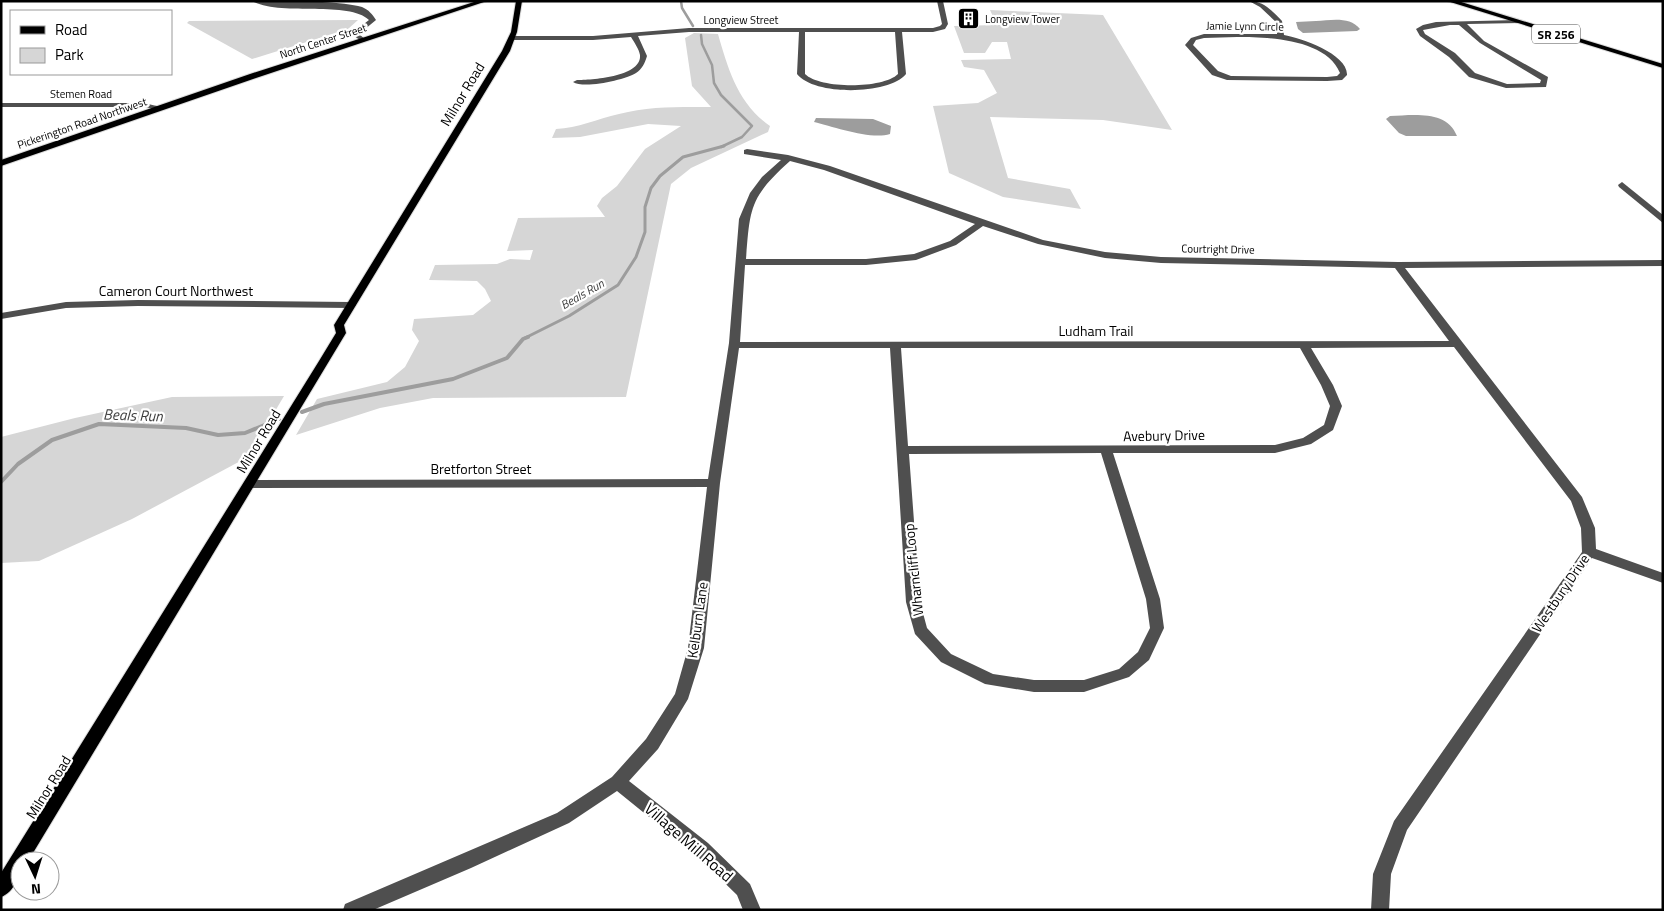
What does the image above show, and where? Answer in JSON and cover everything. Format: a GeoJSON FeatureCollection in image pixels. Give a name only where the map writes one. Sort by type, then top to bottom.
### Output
{"type":"FeatureCollection","features":[{"type":"Feature","properties":{"kind":"main road","name":"North Center Street"},"geometry":{"type":"LineString","coordinates":[[165,106],[484,1]]}},
{"type":"Feature","properties":{"kind":"main road","name":"Milnor Road"},"geometry":{"type":"LineString","coordinates":[[1,889],[67,786],[204,556],[341,334],[339,325],[512,38],[519,1]]}},
{"type":"Feature","properties":{"kind":"main road","name":"SR 256"},"geometry":{"type":"LineString","coordinates":[[1450,1],[1663,66]]}},
{"type":"Feature","properties":{"kind":"main road","name":"Pickerington Road Northwest"},"geometry":{"type":"LineString","coordinates":[[1,163],[165,106]]}},
{"type":"Feature","properties":{"kind":"street"},"geometry":{"type":"LineString","coordinates":[[255,1],[284,4],[342,4],[361,7],[366,10],[373,20],[354,34],[364,40]]}},
{"type":"Feature","properties":{"kind":"street","name":"Longview Street"},"geometry":{"type":"LineString","coordinates":[[512,38],[586,38],[682,30],[898,30],[943,28],[945,24],[940,1]]}},
{"type":"Feature","properties":{"kind":"street"},"geometry":{"type":"LineString","coordinates":[[1254,2],[1267,1]]}},
{"type":"Feature","properties":{"kind":"street"},"geometry":{"type":"LineString","coordinates":[[1254,2],[1262,6],[1280,22],[1281,37]]}},
{"type":"Feature","properties":{"kind":"street"},"geometry":{"type":"LineString","coordinates":[[1462,24],[1482,42],[1545,79],[1546,82],[1543,85],[1506,86],[1484,80],[1468,72],[1452,55],[1422,35],[1419,29],[1430,24],[1518,22]]}},
{"type":"Feature","properties":{"kind":"street"},"geometry":{"type":"LineString","coordinates":[[802,30],[801,74],[811,82]]}},
{"type":"Feature","properties":{"kind":"street"},"geometry":{"type":"LineString","coordinates":[[897,80],[902,74],[898,30]]}},
{"type":"Feature","properties":{"kind":"street"},"geometry":{"type":"LineString","coordinates":[[577,82],[609,80],[626,74],[639,66],[644,54],[633,34]]}},
{"type":"Feature","properties":{"kind":"street","name":"Jamie Lynn Circle"},"geometry":{"type":"LineString","coordinates":[[1204,36],[1281,37],[1304,41],[1323,50],[1340,65],[1343,75],[1327,79],[1230,78],[1215,73],[1189,44],[1193,39],[1204,36]]}},
{"type":"Feature","properties":{"kind":"street"},"geometry":{"type":"LineString","coordinates":[[802,84],[811,82],[830,85],[871,86],[897,80],[907,84]]}},
{"type":"Feature","properties":{"kind":"street","name":"Stemen Road"},"geometry":{"type":"LineString","coordinates":[[1,105],[165,106]]}},
{"type":"Feature","properties":{"kind":"street","name":"Courtright Drive"},"geometry":{"type":"LineString","coordinates":[[747,152],[788,158],[827,168],[1041,242],[1114,256],[1161,260],[1398,264],[1663,263]]}},
{"type":"Feature","properties":{"kind":"street","name":"Kelburn Lane"},"geometry":{"type":"LineString","coordinates":[[352,910],[563,818],[618,782],[652,744],[682,695],[696,648],[714,483],[734,346],[744,220],[753,194],[765,179],[788,158]]}},
{"type":"Feature","properties":{"kind":"street"},"geometry":{"type":"LineString","coordinates":[[1622,185],[1663,220]]}},
{"type":"Feature","properties":{"kind":"street"},"geometry":{"type":"LineString","coordinates":[[740,262],[866,262],[908,258],[938,250],[953,243],[982,223]]}},
{"type":"Feature","properties":{"kind":"street","name":"Westbury Drive"},"geometry":{"type":"LineString","coordinates":[[1380,910],[1382,874],[1400,826],[1589,552],[1588,528],[1577,500],[1398,264]]}},
{"type":"Feature","properties":{"kind":"street","name":"Cameron Court Northwest"},"geometry":{"type":"LineString","coordinates":[[1,316],[66,305],[138,303],[351,305]]}},
{"type":"Feature","properties":{"kind":"street","name":"Avebury Drive"},"geometry":{"type":"LineString","coordinates":[[902,450],[1106,451],[1275,449],[1307,441],[1329,428],[1336,406],[1328,386],[1304,344]]}},
{"type":"Feature","properties":{"kind":"street","name":"Ludham Trail"},"geometry":{"type":"LineString","coordinates":[[734,346],[1458,344]]}},
{"type":"Feature","properties":{"kind":"street","name":"Wharncliff Loop"},"geometry":{"type":"LineString","coordinates":[[895,345],[913,602],[920,630],[946,658],[990,680],[1034,686],[1084,686],[1124,673],[1144,656],[1157,628],[1153,599],[1106,451]]}},
{"type":"Feature","properties":{"kind":"street","name":"Bretforton Street"},"geometry":{"type":"LineString","coordinates":[[249,484],[714,483]]}},
{"type":"Feature","properties":{"kind":"street"},"geometry":{"type":"LineString","coordinates":[[1589,552],[1663,578]]}},
{"type":"Feature","properties":{"kind":"street","name":"Village Mill Road"},"geometry":{"type":"LineString","coordinates":[[618,782],[702,849],[744,890],[752,910]]}},
{"type":"Feature","properties":{"kind":"green space"},"geometry":{"type":"Polygon","coordinates":[[[990,10],[1103,15],[1172,130],[1103,120],[990,117],[1008,178],[1070,189],[1081,209],[1003,197],[949,173],[933,106],[978,103],[997,93],[984,70],[964,67],[961,60],[1011,59],[1007,42],[992,42],[985,53],[964,53],[954,26],[997,25],[990,10]]]}},
{"type":"Feature","properties":{"kind":"green space"},"geometry":{"type":"Polygon","coordinates":[[[358,20],[348,29],[252,59],[187,23],[189,21],[358,20]]]}},
{"type":"Feature","properties":{"kind":"green space"},"geometry":{"type":"Polygon","coordinates":[[[694,33],[718,34],[730,73],[742,96],[759,117],[770,126],[768,132],[691,168],[671,184],[626,397],[433,398],[380,408],[296,435],[317,399],[387,382],[405,367],[419,341],[412,330],[414,319],[473,315],[491,301],[485,289],[477,281],[429,280],[435,265],[497,264],[510,259],[530,260],[533,250],[507,251],[518,218],[605,217],[597,206],[602,198],[617,186],[645,149],[681,126],[648,124],[580,137],[552,138],[556,129],[642,110],[665,107],[711,107],[692,86],[685,38],[694,33]]]}},
{"type":"Feature","properties":{"kind":"green space"},"geometry":{"type":"Polygon","coordinates":[[[284,396],[248,457],[132,519],[39,561],[1,563],[1,437],[75,418],[172,397],[284,396]]]}},
{"type":"Feature","properties":{"kind":"shaded area"},"geometry":{"type":"Polygon","coordinates":[[[1346,20],[1360,29],[1357,31],[1303,33],[1298,29],[1296,22],[1346,20]]]}},
{"type":"Feature","properties":{"kind":"shaded area"},"geometry":{"type":"Polygon","coordinates":[[[1419,115],[1438,118],[1446,122],[1457,136],[1406,136],[1399,133],[1386,119],[1390,116],[1419,115]]]}},
{"type":"Feature","properties":{"kind":"shaded area"},"geometry":{"type":"Polygon","coordinates":[[[816,118],[873,119],[891,126],[890,134],[873,135],[852,132],[814,122],[816,118]]]}},
{"type":"Feature","properties":{"kind":"waterway","name":"Beals Run"},"geometry":{"type":"LineString","coordinates":[[681,1],[682,8],[693,26]]}},
{"type":"Feature","properties":{"kind":"waterway","name":"Beals Run"},"geometry":{"type":"LineString","coordinates":[[701,35],[702,44],[712,65],[714,83],[721,95],[752,126],[742,137],[722,147]]}},
{"type":"Feature","properties":{"kind":"waterway","name":"Beals Run"},"geometry":{"type":"LineString","coordinates":[[525,338],[569,316],[618,285],[636,257],[645,232],[645,207],[651,188],[660,176],[683,157],[722,147]]}},
{"type":"Feature","properties":{"kind":"waterway","name":"Beals Run"},"geometry":{"type":"LineString","coordinates":[[302,412],[324,404],[453,379],[507,358],[523,339],[528,337]]}},
{"type":"Feature","properties":{"kind":"waterway","name":"Beals Run"},"geometry":{"type":"LineString","coordinates":[[1,482],[18,464],[52,440],[99,424],[186,428],[218,435],[245,433],[279,419]]}},
{"type":"Feature","properties":{"kind":"place","name":"Longview Tower"},"geometry":{"type":"Point","coordinates":[969,19]}}]}
